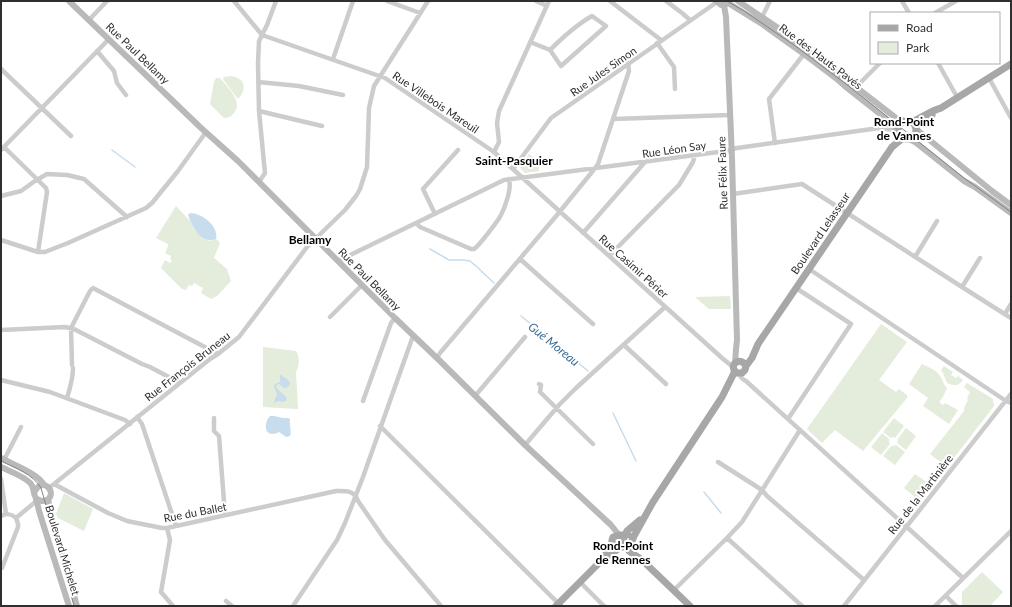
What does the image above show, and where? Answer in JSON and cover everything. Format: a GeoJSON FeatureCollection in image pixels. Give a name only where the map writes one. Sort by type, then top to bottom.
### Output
{"type":"FeatureCollection","features":[{"type":"Feature","properties":{"kind":"main road"},"geometry":{"type":"LineString","coordinates":[[912,125],[916,133],[914,136],[902,134],[900,123],[912,125],[935,113],[1011,64]]}},
{"type":"Feature","properties":{"kind":"main road","name":"Boulevard Lelasseur"},"geometry":{"type":"LineString","coordinates":[[628,544],[644,516],[722,397],[739,368],[752,358],[758,344],[902,134]]}},
{"type":"Feature","properties":{"kind":"main road","name":"Boulevard Lelasseur"},"geometry":{"type":"LineString","coordinates":[[622,535],[644,516]]}},
{"type":"Feature","properties":{"kind":"main road"},"geometry":{"type":"LineString","coordinates":[[602,560],[610,548],[614,536],[622,535],[623,540],[634,547],[642,560],[690,606]]}},
{"type":"Feature","properties":{"kind":"main road"},"geometry":{"type":"LineString","coordinates":[[612,541],[614,545],[628,544]]}},
{"type":"Feature","properties":{"kind":"main road"},"geometry":{"type":"LineString","coordinates":[[559,605],[602,560],[628,544]]}},
{"type":"Feature","properties":{"kind":"street","name":"Rue Paul Bellamy"},"geometry":{"type":"LineString","coordinates":[[69,1],[238,161],[413,336],[525,445],[605,521],[622,535]]}},
{"type":"Feature","properties":{"kind":"street"},"geometry":{"type":"LineString","coordinates":[[89,20],[107,1]]}},
{"type":"Feature","properties":{"kind":"street"},"geometry":{"type":"LineString","coordinates":[[234,1],[262,35]]}},
{"type":"Feature","properties":{"kind":"street"},"geometry":{"type":"LineString","coordinates":[[258,182],[265,173],[259,111],[259,41],[276,1]]}},
{"type":"Feature","properties":{"kind":"street"},"geometry":{"type":"LineString","coordinates":[[333,59],[354,1]]}},
{"type":"Feature","properties":{"kind":"street"},"geometry":{"type":"LineString","coordinates":[[387,1],[420,13]]}},
{"type":"Feature","properties":{"kind":"street","name":"Rue François Bruneau"},"geometry":{"type":"LineString","coordinates":[[49,486],[239,337],[307,247],[345,210],[356,196],[362,185],[366,171],[369,108],[374,86],[428,1]]}},
{"type":"Feature","properties":{"kind":"street"},"geometry":{"type":"LineString","coordinates":[[536,1],[546,6]]}},
{"type":"Feature","properties":{"kind":"street"},"geometry":{"type":"LineString","coordinates":[[494,152],[499,142],[497,123],[499,111],[549,1]]}},
{"type":"Feature","properties":{"kind":"street"},"geometry":{"type":"LineString","coordinates":[[610,1],[659,42],[674,67],[675,89]]}},
{"type":"Feature","properties":{"kind":"street"},"geometry":{"type":"LineString","coordinates":[[666,1],[690,20]]}},
{"type":"Feature","properties":{"kind":"street","name":"Rue Jules Simon"},"geometry":{"type":"LineString","coordinates":[[513,169],[551,118],[716,1]]}},
{"type":"Feature","properties":{"kind":"street","name":"Rue des Hauts Pavés"},"geometry":{"type":"LineString","coordinates":[[716,1],[719,4],[728,3],[762,24],[804,54],[885,118],[894,128],[916,142],[964,181],[1011,214]]}},
{"type":"Feature","properties":{"kind":"street","name":"Rue des Hauts Pavés"},"geometry":{"type":"LineString","coordinates":[[738,1],[787,34],[896,118],[912,125],[1011,205]]}},
{"type":"Feature","properties":{"kind":"street"},"geometry":{"type":"LineString","coordinates":[[762,17],[770,1]]}},
{"type":"Feature","properties":{"kind":"street"},"geometry":{"type":"LineString","coordinates":[[902,1],[908,12]]}},
{"type":"Feature","properties":{"kind":"street"},"geometry":{"type":"LineString","coordinates":[[936,12],[956,1]]}},
{"type":"Feature","properties":{"kind":"street","name":"Rue Félix Faure"},"geometry":{"type":"LineString","coordinates":[[728,3],[726,17],[733,194],[736,348],[739,368]]}},
{"type":"Feature","properties":{"kind":"street"},"geometry":{"type":"LineString","coordinates":[[530,42],[550,50],[561,66],[606,26],[592,16],[564,36],[550,50]]}},
{"type":"Feature","properties":{"kind":"street","name":"Rue Villebois Mareuil"},"geometry":{"type":"LineString","coordinates":[[262,35],[390,80],[494,152],[522,178]]}},
{"type":"Feature","properties":{"kind":"street"},"geometry":{"type":"LineString","coordinates":[[38,252],[47,190],[38,179],[2,148],[109,39]]}},
{"type":"Feature","properties":{"kind":"street"},"geometry":{"type":"LineString","coordinates":[[97,51],[112,68],[116,75],[117,83],[126,95]]}},
{"type":"Feature","properties":{"kind":"street"},"geometry":{"type":"LineString","coordinates":[[774,143],[769,99],[804,54]]}},
{"type":"Feature","properties":{"kind":"street"},"geometry":{"type":"LineString","coordinates":[[437,358],[598,164],[629,71],[628,63]]}},
{"type":"Feature","properties":{"kind":"street"},"geometry":{"type":"LineString","coordinates":[[856,87],[879,64]]}},
{"type":"Feature","properties":{"kind":"street"},"geometry":{"type":"LineString","coordinates":[[939,64],[957,98]]}},
{"type":"Feature","properties":{"kind":"street"},"geometry":{"type":"LineString","coordinates":[[1,69],[71,136]]}},
{"type":"Feature","properties":{"kind":"street"},"geometry":{"type":"LineString","coordinates":[[989,78],[1011,118]]}},
{"type":"Feature","properties":{"kind":"street"},"geometry":{"type":"LineString","coordinates":[[258,82],[299,86],[343,95]]}},
{"type":"Feature","properties":{"kind":"street"},"geometry":{"type":"LineString","coordinates":[[259,111],[322,126]]}},
{"type":"Feature","properties":{"kind":"street"},"geometry":{"type":"LineString","coordinates":[[613,118],[730,115]]}},
{"type":"Feature","properties":{"kind":"street"},"geometry":{"type":"LineString","coordinates":[[885,129],[888,121]]}},
{"type":"Feature","properties":{"kind":"street","name":"Rue Léon Say"},"geometry":{"type":"LineString","coordinates":[[338,261],[504,180],[645,162],[879,128],[894,130],[902,134]]}},
{"type":"Feature","properties":{"kind":"street"},"geometry":{"type":"LineString","coordinates":[[1,240],[38,252],[44,252],[146,208],[152,203],[178,171],[206,132]]}},
{"type":"Feature","properties":{"kind":"street"},"geometry":{"type":"LineString","coordinates":[[435,214],[423,189],[458,150]]}},
{"type":"Feature","properties":{"kind":"street"},"geometry":{"type":"LineString","coordinates":[[609,256],[679,185],[694,162],[695,155]]}},
{"type":"Feature","properties":{"kind":"street"},"geometry":{"type":"LineString","coordinates":[[583,233],[645,162]]}},
{"type":"Feature","properties":{"kind":"street"},"geometry":{"type":"LineString","coordinates":[[1,196],[21,191],[47,174],[52,173],[66,175],[84,179],[127,216]]}},
{"type":"Feature","properties":{"kind":"street","name":"Rue Casimir Périer"},"geometry":{"type":"LineString","coordinates":[[522,178],[722,358],[739,368],[741,377],[963,578]]}},
{"type":"Feature","properties":{"kind":"street"},"geometry":{"type":"LineString","coordinates":[[416,223],[432,232],[474,249],[500,217],[509,190],[509,179]]}},
{"type":"Feature","properties":{"kind":"street"},"geometry":{"type":"LineString","coordinates":[[733,194],[802,184],[1011,318]]}},
{"type":"Feature","properties":{"kind":"street"},"geometry":{"type":"LineString","coordinates":[[915,257],[937,221]]}},
{"type":"Feature","properties":{"kind":"street"},"geometry":{"type":"LineString","coordinates":[[962,287],[980,258]]}},
{"type":"Feature","properties":{"kind":"street"},"geometry":{"type":"LineString","coordinates":[[520,259],[593,324]]}},
{"type":"Feature","properties":{"kind":"street"},"geometry":{"type":"LineString","coordinates":[[809,269],[1011,403]]}},
{"type":"Feature","properties":{"kind":"street"},"geometry":{"type":"LineString","coordinates":[[330,317],[362,285]]}},
{"type":"Feature","properties":{"kind":"street"},"geometry":{"type":"LineString","coordinates":[[67,398],[72,385],[73,376],[71,328],[91,289],[93,288],[218,354]]}},
{"type":"Feature","properties":{"kind":"street"},"geometry":{"type":"LineString","coordinates":[[788,419],[851,324],[796,288]]}},
{"type":"Feature","properties":{"kind":"street"},"geometry":{"type":"LineString","coordinates":[[1004,314],[1011,304]]}},
{"type":"Feature","properties":{"kind":"street"},"geometry":{"type":"LineString","coordinates":[[525,445],[557,408],[665,307]]}},
{"type":"Feature","properties":{"kind":"street"},"geometry":{"type":"LineString","coordinates":[[363,400],[391,323],[395,318]]}},
{"type":"Feature","properties":{"kind":"street"},"geometry":{"type":"LineString","coordinates":[[1,330],[71,328],[180,383]]}},
{"type":"Feature","properties":{"kind":"street"},"geometry":{"type":"LineString","coordinates":[[293,606],[337,540],[345,523],[413,336]]}},
{"type":"Feature","properties":{"kind":"street"},"geometry":{"type":"LineString","coordinates":[[475,396],[524,337]]}},
{"type":"Feature","properties":{"kind":"street"},"geometry":{"type":"LineString","coordinates":[[624,345],[666,384]]}},
{"type":"Feature","properties":{"kind":"street"},"geometry":{"type":"LineString","coordinates":[[1,380],[47,391],[125,420],[130,424]]}},
{"type":"Feature","properties":{"kind":"street"},"geometry":{"type":"LineString","coordinates":[[539,384],[541,385],[540,392],[593,444]]}},
{"type":"Feature","properties":{"kind":"street","name":"Rue de la Martinière"},"geometry":{"type":"LineString","coordinates":[[844,606],[1011,394]]}},
{"type":"Feature","properties":{"kind":"street"},"geometry":{"type":"LineString","coordinates":[[137,418],[142,424],[176,526]]}},
{"type":"Feature","properties":{"kind":"street"},"geometry":{"type":"LineString","coordinates":[[214,418],[214,431],[219,436],[225,515]]}},
{"type":"Feature","properties":{"kind":"street"},"geometry":{"type":"LineString","coordinates":[[380,426],[559,605]]}},
{"type":"Feature","properties":{"kind":"street"},"geometry":{"type":"LineString","coordinates":[[1,468],[30,482],[37,499],[43,501],[48,499],[51,494],[49,486],[35,475],[2,459],[22,427]]}},
{"type":"Feature","properties":{"kind":"street"},"geometry":{"type":"LineString","coordinates":[[674,590],[742,522],[800,430]]}},
{"type":"Feature","properties":{"kind":"street"},"geometry":{"type":"LineString","coordinates":[[718,462],[762,490],[864,580]]}},
{"type":"Feature","properties":{"kind":"street"},"geometry":{"type":"LineString","coordinates":[[1,479],[4,515],[12,515],[16,518],[18,524],[2,568]]}},
{"type":"Feature","properties":{"kind":"street"},"geometry":{"type":"LineString","coordinates":[[35,491],[38,487],[49,486]]}},
{"type":"Feature","properties":{"kind":"street","name":"Rue du Ballet"},"geometry":{"type":"LineString","coordinates":[[49,486],[127,521],[162,528],[336,491],[354,493],[356,495]]}},
{"type":"Feature","properties":{"kind":"street"},"geometry":{"type":"LineString","coordinates":[[356,495],[361,505],[385,540],[441,606]]}},
{"type":"Feature","properties":{"kind":"street"},"geometry":{"type":"LineString","coordinates":[[16,518],[37,499]]}},
{"type":"Feature","properties":{"kind":"street","name":"Boulevard Michelet"},"geometry":{"type":"LineString","coordinates":[[37,499],[69,606]]}},
{"type":"Feature","properties":{"kind":"street","name":"Boulevard Michelet"},"geometry":{"type":"LineString","coordinates":[[48,499],[77,606]]}},
{"type":"Feature","properties":{"kind":"street","name":"Rue Paul Bellamy"},"geometry":{"type":"LineString","coordinates":[[605,521],[609,527],[612,541]]}},
{"type":"Feature","properties":{"kind":"street"},"geometry":{"type":"LineString","coordinates":[[167,528],[170,540],[161,592],[173,606]]}},
{"type":"Feature","properties":{"kind":"street"},"geometry":{"type":"LineString","coordinates":[[935,606],[1011,531]]}},
{"type":"Feature","properties":{"kind":"street"},"geometry":{"type":"LineString","coordinates":[[727,538],[802,606]]}},
{"type":"Feature","properties":{"kind":"street"},"geometry":{"type":"LineString","coordinates":[[580,582],[604,606]]}},
{"type":"Feature","properties":{"kind":"street"},"geometry":{"type":"LineString","coordinates":[[946,596],[956,606]]}},
{"type":"Feature","properties":{"kind":"street"},"geometry":{"type":"LineString","coordinates":[[226,601],[232,606]]}},
{"type":"Feature","properties":{"kind":"green space"},"geometry":{"type":"Polygon","coordinates":[[[231,76],[242,81],[244,87],[239,98],[237,98],[223,79],[224,77],[231,76]]]}},
{"type":"Feature","properties":{"kind":"green space"},"geometry":{"type":"Polygon","coordinates":[[[216,78],[222,80],[236,101],[236,110],[228,118],[224,118],[210,104],[216,78]]]}},
{"type":"Feature","properties":{"kind":"green space"},"geometry":{"type":"Polygon","coordinates":[[[529,154],[538,160],[539,171],[525,173],[521,169],[520,166],[529,154]]]}},
{"type":"Feature","properties":{"kind":"green space"},"geometry":{"type":"Polygon","coordinates":[[[176,206],[190,221],[194,229],[207,240],[211,241],[216,239],[220,243],[214,258],[227,269],[231,281],[217,296],[211,299],[201,293],[203,288],[194,283],[192,286],[189,285],[186,290],[182,289],[161,268],[165,260],[170,263],[172,260],[170,259],[171,256],[165,253],[168,244],[156,238],[176,206]]]}},
{"type":"Feature","properties":{"kind":"green space"},"geometry":{"type":"Polygon","coordinates":[[[730,296],[731,309],[709,309],[695,297],[730,296]]]}},
{"type":"Feature","properties":{"kind":"green space"},"geometry":{"type":"Polygon","coordinates":[[[881,324],[907,342],[879,380],[896,392],[899,389],[907,395],[907,398],[863,451],[835,430],[822,443],[807,429],[881,324]]]}},
{"type":"Feature","properties":{"kind":"green space"},"geometry":{"type":"Polygon","coordinates":[[[263,347],[296,351],[299,359],[296,372],[298,409],[263,407],[263,347]]]}},
{"type":"Feature","properties":{"kind":"green space"},"geometry":{"type":"Polygon","coordinates":[[[922,364],[937,372],[947,388],[940,403],[943,405],[945,403],[958,410],[949,424],[923,406],[928,398],[909,384],[922,364]]]}},
{"type":"Feature","properties":{"kind":"green space"},"geometry":{"type":"Polygon","coordinates":[[[944,366],[953,372],[951,375],[956,378],[958,376],[963,380],[960,384],[952,385],[947,383],[941,370],[944,366]]]}},
{"type":"Feature","properties":{"kind":"green space"},"geometry":{"type":"Polygon","coordinates":[[[967,383],[993,399],[994,406],[947,467],[930,454],[964,411],[970,392],[964,387],[967,383]]]}},
{"type":"Feature","properties":{"kind":"green space"},"geometry":{"type":"Polygon","coordinates":[[[894,418],[904,426],[895,438],[891,438],[883,432],[894,418]]]}},
{"type":"Feature","properties":{"kind":"green space"},"geometry":{"type":"Polygon","coordinates":[[[906,428],[916,436],[906,450],[897,443],[897,440],[906,428]]]}},
{"type":"Feature","properties":{"kind":"green space"},"geometry":{"type":"Polygon","coordinates":[[[882,433],[889,439],[890,444],[881,455],[871,447],[882,433]]]}},
{"type":"Feature","properties":{"kind":"green space"},"geometry":{"type":"Polygon","coordinates":[[[896,445],[905,452],[895,465],[883,456],[891,446],[896,445]]]}},
{"type":"Feature","properties":{"kind":"green space"},"geometry":{"type":"Polygon","coordinates":[[[915,474],[928,483],[924,489],[927,492],[920,501],[904,488],[915,474]]]}},
{"type":"Feature","properties":{"kind":"green space"},"geometry":{"type":"Polygon","coordinates":[[[64,493],[93,509],[84,531],[58,518],[56,514],[64,493]]]}},
{"type":"Feature","properties":{"kind":"green space"},"geometry":{"type":"Polygon","coordinates":[[[982,572],[1003,592],[990,606],[962,606],[962,592],[982,572]]]}},
{"type":"Feature","properties":{"kind":"water"},"geometry":{"type":"Polygon","coordinates":[[[190,213],[200,215],[209,221],[215,229],[216,239],[206,239],[198,234],[188,215],[190,213]]]}},
{"type":"Feature","properties":{"kind":"water"},"geometry":{"type":"Polygon","coordinates":[[[280,375],[288,380],[290,384],[288,387],[284,388],[279,384],[276,385],[287,399],[283,402],[278,401],[275,403],[277,394],[274,387],[275,384],[280,382],[280,375]]]}},
{"type":"Feature","properties":{"kind":"water"},"geometry":{"type":"Polygon","coordinates":[[[270,416],[290,419],[290,436],[286,437],[279,432],[272,434],[267,431],[266,424],[270,416]]]}},
{"type":"Feature","properties":{"kind":"waterway","name":"Gué Moreau"},"geometry":{"type":"LineString","coordinates":[[112,150],[135,167]]}},
{"type":"Feature","properties":{"kind":"waterway","name":"Gué Moreau"},"geometry":{"type":"LineString","coordinates":[[430,249],[449,260],[470,261],[494,283]]}},
{"type":"Feature","properties":{"kind":"waterway","name":"Gué Moreau"},"geometry":{"type":"LineString","coordinates":[[521,316],[588,371]]}},
{"type":"Feature","properties":{"kind":"waterway","name":"Gué Moreau"},"geometry":{"type":"LineString","coordinates":[[613,413],[636,461]]}},
{"type":"Feature","properties":{"kind":"waterway","name":"Gué Moreau"},"geometry":{"type":"LineString","coordinates":[[704,492],[721,513]]}},
{"type":"Feature","properties":{"kind":"tram line"},"geometry":{"type":"LineString","coordinates":[[727,1],[794,45],[850,87],[964,178],[1011,212]]}},
{"type":"Feature","properties":{"kind":"tram line"},"geometry":{"type":"LineString","coordinates":[[1,461],[29,475],[41,488],[74,606]]}},
{"type":"Feature","properties":{"kind":"district","name":"Rond-Point de Vannes"},"geometry":{"type":"Point","coordinates":[904,128]}},
{"type":"Feature","properties":{"kind":"district","name":"Saint-Pasquier"},"geometry":{"type":"Point","coordinates":[514,160]}},
{"type":"Feature","properties":{"kind":"district","name":"Bellamy"},"geometry":{"type":"Point","coordinates":[310,239]}},
{"type":"Feature","properties":{"kind":"district","name":"Rond-Point de Rennes"},"geometry":{"type":"Point","coordinates":[623,552]}}]}
